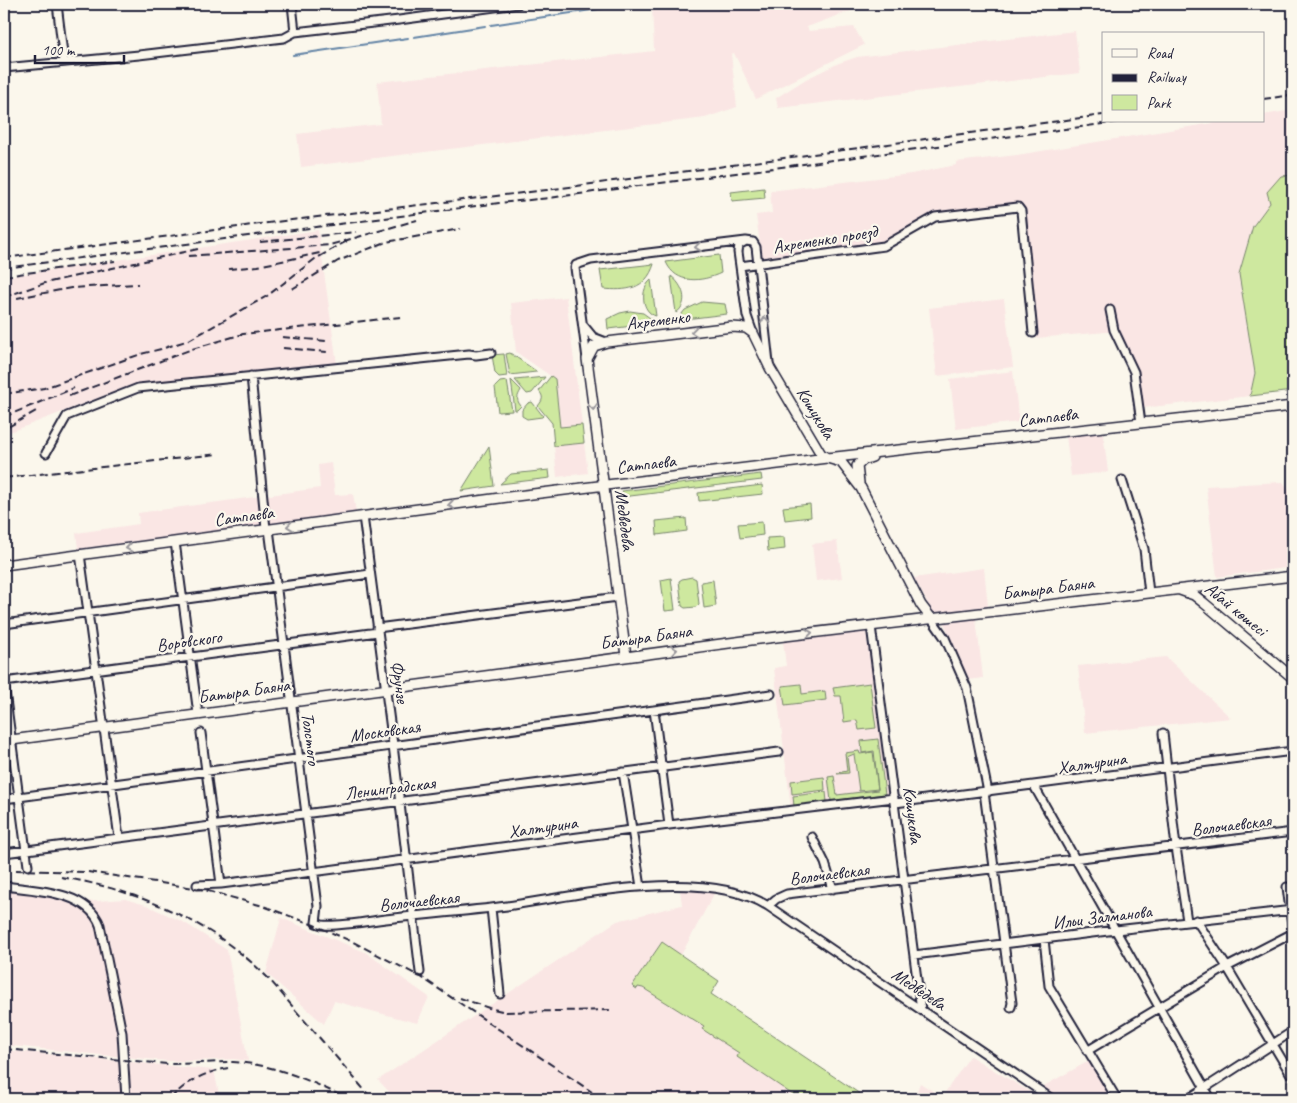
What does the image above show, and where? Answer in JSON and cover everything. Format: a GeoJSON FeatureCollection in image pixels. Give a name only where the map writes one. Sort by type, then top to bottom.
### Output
{"type":"FeatureCollection","features":[{"type":"Feature","properties":{"kind":"street"},"geometry":{"type":"LineString","coordinates":[[57,4],[64,62]]}},
{"type":"Feature","properties":{"kind":"street"},"geometry":{"type":"LineString","coordinates":[[292,4],[295,32]]}},
{"type":"Feature","properties":{"kind":"street"},"geometry":{"type":"LineString","coordinates":[[4,68],[284,38],[295,32],[476,7],[518,4]]}},
{"type":"Feature","properties":{"kind":"street","name":"Ахременко проезд"},"geometry":{"type":"LineString","coordinates":[[740,266],[884,246],[937,217],[1018,207],[1021,211],[1033,333]]}},
{"type":"Feature","properties":{"kind":"street"},"geometry":{"type":"LineString","coordinates":[[587,359],[576,265],[591,260],[746,241]]}},
{"type":"Feature","properties":{"kind":"street"},"geometry":{"type":"LineString","coordinates":[[746,241],[742,242],[738,248],[746,311],[753,333]]}},
{"type":"Feature","properties":{"kind":"street","name":"Кошукова"},"geometry":{"type":"LineString","coordinates":[[746,241],[755,245],[770,368]]}},
{"type":"Feature","properties":{"kind":"street"},"geometry":{"type":"LineString","coordinates":[[1110,310],[1114,330],[1134,372],[1141,423]]}},
{"type":"Feature","properties":{"kind":"street"},"geometry":{"type":"LineString","coordinates":[[732,327],[741,322],[746,311]]}},
{"type":"Feature","properties":{"kind":"street"},"geometry":{"type":"LineString","coordinates":[[582,323],[593,337],[607,342]]}},
{"type":"Feature","properties":{"kind":"street","name":"Ахременко"},"geometry":{"type":"LineString","coordinates":[[587,359],[594,346],[607,342],[732,327],[742,327],[753,333]]}},
{"type":"Feature","properties":{"kind":"street","name":"Кошукова"},"geometry":{"type":"LineString","coordinates":[[753,333],[770,368],[821,454],[827,458],[840,461],[851,472],[921,605],[932,618]]}},
{"type":"Feature","properties":{"kind":"street"},"geometry":{"type":"LineString","coordinates":[[46,453],[67,416],[138,388],[455,355],[491,354]]}},
{"type":"Feature","properties":{"kind":"street","name":"Медведева"},"geometry":{"type":"LineString","coordinates":[[587,359],[626,656]]}},
{"type":"Feature","properties":{"kind":"street","name":"Толстого"},"geometry":{"type":"LineString","coordinates":[[250,376],[268,529],[314,872],[318,906],[316,923]]}},
{"type":"Feature","properties":{"kind":"street","name":"Сатпаева"},"geometry":{"type":"LineString","coordinates":[[4,565],[500,498],[827,458],[1293,406]]}},
{"type":"Feature","properties":{"kind":"street"},"geometry":{"type":"LineString","coordinates":[[861,488],[857,470],[858,465],[866,459],[885,453]]}},
{"type":"Feature","properties":{"kind":"street"},"geometry":{"type":"LineString","coordinates":[[851,472],[848,461],[857,455]]}},
{"type":"Feature","properties":{"kind":"street"},"geometry":{"type":"LineString","coordinates":[[1122,480],[1144,549],[1149,593]]}},
{"type":"Feature","properties":{"kind":"street","name":"Фрунзе"},"geometry":{"type":"LineString","coordinates":[[363,516],[420,972]]}},
{"type":"Feature","properties":{"kind":"street"},"geometry":{"type":"LineString","coordinates":[[175,542],[198,714]]}},
{"type":"Feature","properties":{"kind":"street"},"geometry":{"type":"LineString","coordinates":[[80,554],[119,838]]}},
{"type":"Feature","properties":{"kind":"street"},"geometry":{"type":"LineString","coordinates":[[4,624],[370,574]]}},
{"type":"Feature","properties":{"kind":"street","name":"Батыра Баяна"},"geometry":{"type":"LineString","coordinates":[[8,740],[626,656],[1293,576]]}},
{"type":"Feature","properties":{"kind":"street"},"geometry":{"type":"LineString","coordinates":[[1215,611],[1209,602],[1209,593],[1213,588],[1223,584]]}},
{"type":"Feature","properties":{"kind":"street","name":"Абай көшесі"},"geometry":{"type":"LineString","coordinates":[[1178,590],[1194,595],[1215,611],[1293,678]]}},
{"type":"Feature","properties":{"kind":"street","name":"Воровского"},"geometry":{"type":"LineString","coordinates":[[4,683],[618,596]]}},
{"type":"Feature","properties":{"kind":"street"},"geometry":{"type":"LineString","coordinates":[[915,620],[924,616],[921,605]]}},
{"type":"Feature","properties":{"kind":"street"},"geometry":{"type":"LineString","coordinates":[[932,618],[945,638],[967,688],[986,792],[1011,1007]]}},
{"type":"Feature","properties":{"kind":"street","name":"Кошукова"},"geometry":{"type":"LineString","coordinates":[[870,626],[922,1010]]}},
{"type":"Feature","properties":{"kind":"street"},"geometry":{"type":"LineString","coordinates":[[4,683],[8,740],[19,797],[28,866]]}},
{"type":"Feature","properties":{"kind":"street","name":"Московская"},"geometry":{"type":"LineString","coordinates":[[4,799],[771,694]]}},
{"type":"Feature","properties":{"kind":"street"},"geometry":{"type":"LineString","coordinates":[[654,710],[669,825]]}},
{"type":"Feature","properties":{"kind":"street"},"geometry":{"type":"LineString","coordinates":[[1164,733],[1176,847],[1187,922]]}},
{"type":"Feature","properties":{"kind":"street"},"geometry":{"type":"LineString","coordinates":[[201,734],[221,884]]}},
{"type":"Feature","properties":{"kind":"street","name":"Халтурина"},"geometry":{"type":"LineString","coordinates":[[197,885],[221,884],[669,825],[986,792],[1293,751]]}},
{"type":"Feature","properties":{"kind":"street","name":"Ленинградская"},"geometry":{"type":"LineString","coordinates":[[4,853],[779,752]]}},
{"type":"Feature","properties":{"kind":"street"},"geometry":{"type":"LineString","coordinates":[[623,772],[641,887]]}},
{"type":"Feature","properties":{"kind":"street"},"geometry":{"type":"LineString","coordinates":[[1034,786],[1211,1099]]}},
{"type":"Feature","properties":{"kind":"street","name":"Волочаевская"},"geometry":{"type":"LineString","coordinates":[[316,923],[328,926],[491,908],[641,887],[698,886],[716,888],[743,894],[768,906],[781,896],[1293,832]]}},
{"type":"Feature","properties":{"kind":"street"},"geometry":{"type":"LineString","coordinates":[[812,836],[825,863],[833,889]]}},
{"type":"Feature","properties":{"kind":"street"},"geometry":{"type":"LineString","coordinates":[[4,886],[38,890],[72,898],[90,908],[97,916],[122,1034],[126,1099]]}},
{"type":"Feature","properties":{"kind":"street"},"geometry":{"type":"LineString","coordinates":[[1087,1051],[1227,967],[1293,933],[1292,910],[1287,887]]}},
{"type":"Feature","properties":{"kind":"street","name":"Медведева"},"geometry":{"type":"LineString","coordinates":[[768,906],[1052,1099]]}},
{"type":"Feature","properties":{"kind":"street"},"geometry":{"type":"LineString","coordinates":[[491,908],[500,994]]}},
{"type":"Feature","properties":{"kind":"street","name":"Ильи Залманова"},"geometry":{"type":"LineString","coordinates":[[914,955],[1292,910]]}},
{"type":"Feature","properties":{"kind":"street"},"geometry":{"type":"LineString","coordinates":[[1196,920],[1227,967],[1293,1078]]}},
{"type":"Feature","properties":{"kind":"street"},"geometry":{"type":"LineString","coordinates":[[1044,939],[1049,986],[1117,1099]]}},
{"type":"Feature","properties":{"kind":"street"},"geometry":{"type":"LineString","coordinates":[[1188,1099],[1293,1031]]}},
{"type":"Feature","properties":{"kind":"shaded area"},"geometry":{"type":"Polygon","coordinates":[[[652,4],[888,4],[850,11],[807,27],[809,31],[854,27],[864,45],[756,99],[734,53],[731,54],[737,107],[705,118],[301,167],[297,134],[381,124],[377,82],[654,51],[652,4]]]}},
{"type":"Feature","properties":{"kind":"shaded area"},"geometry":{"type":"Polygon","coordinates":[[[1075,31],[1080,73],[778,108],[776,98],[806,79],[839,63],[857,57],[1075,31]]]}},
{"type":"Feature","properties":{"kind":"shaded area"},"geometry":{"type":"Polygon","coordinates":[[[1293,110],[1293,175],[1281,176],[1270,203],[1253,226],[1239,274],[1255,373],[1250,396],[1142,408],[1137,371],[1118,331],[1036,338],[1022,203],[935,214],[882,244],[762,260],[756,215],[772,213],[770,191],[911,174],[956,165],[956,162],[1017,155],[1219,122],[1264,122],[1264,115],[1293,110]]]}},
{"type":"Feature","properties":{"kind":"shaded area"},"geometry":{"type":"Polygon","coordinates":[[[318,230],[337,364],[132,385],[4,433],[4,277],[318,230]]]}},
{"type":"Feature","properties":{"kind":"shaded area"},"geometry":{"type":"Polygon","coordinates":[[[566,297],[582,425],[560,427],[555,379],[516,352],[511,303],[566,297]]]}},
{"type":"Feature","properties":{"kind":"shaded area"},"geometry":{"type":"Polygon","coordinates":[[[1004,299],[1013,367],[937,376],[929,308],[1004,299]]]}},
{"type":"Feature","properties":{"kind":"shaded area"},"geometry":{"type":"Polygon","coordinates":[[[1013,371],[1019,422],[956,429],[950,379],[1013,371]]]}},
{"type":"Feature","properties":{"kind":"shaded area"},"geometry":{"type":"Polygon","coordinates":[[[1103,432],[1108,472],[1071,476],[1066,436],[1103,432]]]}},
{"type":"Feature","properties":{"kind":"shaded area"},"geometry":{"type":"Polygon","coordinates":[[[584,443],[588,473],[557,477],[554,446],[584,443]]]}},
{"type":"Feature","properties":{"kind":"shaded area"},"geometry":{"type":"Polygon","coordinates":[[[331,463],[335,495],[353,494],[356,512],[78,549],[76,533],[139,524],[138,513],[320,488],[318,465],[331,463]]]}},
{"type":"Feature","properties":{"kind":"shaded area"},"geometry":{"type":"Polygon","coordinates":[[[1283,482],[1293,495],[1293,567],[1217,577],[1206,486],[1283,482]]]}},
{"type":"Feature","properties":{"kind":"shaded area"},"geometry":{"type":"Polygon","coordinates":[[[837,541],[842,578],[816,581],[812,544],[837,541]]]}},
{"type":"Feature","properties":{"kind":"shaded area"},"geometry":{"type":"Polygon","coordinates":[[[984,568],[988,606],[933,613],[914,578],[984,568]]]}},
{"type":"Feature","properties":{"kind":"shaded area"},"geometry":{"type":"Polygon","coordinates":[[[976,618],[983,678],[968,680],[944,623],[976,618]]]}},
{"type":"Feature","properties":{"kind":"shaded area"},"geometry":{"type":"Polygon","coordinates":[[[866,631],[889,795],[791,808],[774,668],[786,666],[783,641],[866,631]]]}},
{"type":"Feature","properties":{"kind":"shaded area"},"geometry":{"type":"Polygon","coordinates":[[[1166,657],[1231,718],[1085,733],[1078,666],[1166,657]]]}},
{"type":"Feature","properties":{"kind":"shaded area"},"geometry":{"type":"Polygon","coordinates":[[[680,889],[715,892],[681,955],[719,981],[711,994],[867,1099],[396,1099],[378,1080],[617,921],[682,905],[680,889]]]}},
{"type":"Feature","properties":{"kind":"shaded area"},"geometry":{"type":"Polygon","coordinates":[[[4,890],[70,901],[88,910],[98,926],[120,1034],[121,1057],[4,1045],[4,890]]]}},
{"type":"Feature","properties":{"kind":"shaded area"},"geometry":{"type":"Polygon","coordinates":[[[125,899],[146,905],[185,923],[227,950],[248,1061],[234,1059],[167,1061],[126,1057],[98,915],[92,906],[84,902],[125,899]]]}},
{"type":"Feature","properties":{"kind":"shaded area"},"geometry":{"type":"Polygon","coordinates":[[[281,918],[365,952],[429,997],[417,1023],[334,1001],[324,1024],[266,973],[281,918]]]}},
{"type":"Feature","properties":{"kind":"shaded area"},"geometry":{"type":"Polygon","coordinates":[[[4,1050],[214,1070],[220,1099],[4,1099],[4,1050]]]}},
{"type":"Feature","properties":{"kind":"shaded area"},"geometry":{"type":"Polygon","coordinates":[[[970,1056],[1042,1099],[914,1099],[920,1083],[942,1097],[970,1056]]]}},
{"type":"Feature","properties":{"kind":"shaded area"},"geometry":{"type":"Polygon","coordinates":[[[1089,1061],[1111,1099],[1057,1099],[1040,1088],[1089,1061]]]}},
{"type":"Feature","properties":{"kind":"green space"},"geometry":{"type":"Polygon","coordinates":[[[1293,175],[1293,391],[1250,396],[1255,373],[1239,274],[1253,226],[1270,203],[1267,192],[1281,176],[1293,175]]]}},
{"type":"Feature","properties":{"kind":"green space"},"geometry":{"type":"Polygon","coordinates":[[[764,188],[765,198],[732,201],[731,192],[764,188]]]}},
{"type":"Feature","properties":{"kind":"green space"},"geometry":{"type":"Polygon","coordinates":[[[719,255],[721,273],[698,280],[676,275],[666,262],[719,255]]]}},
{"type":"Feature","properties":{"kind":"green space"},"geometry":{"type":"Polygon","coordinates":[[[654,264],[646,279],[634,287],[620,290],[603,289],[600,270],[654,264]]]}},
{"type":"Feature","properties":{"kind":"green space"},"geometry":{"type":"Polygon","coordinates":[[[671,276],[682,289],[684,299],[683,304],[676,313],[671,276]]]}},
{"type":"Feature","properties":{"kind":"green space"},"geometry":{"type":"Polygon","coordinates":[[[651,280],[656,316],[647,310],[644,300],[645,289],[651,280]]]}},
{"type":"Feature","properties":{"kind":"green space"},"geometry":{"type":"Polygon","coordinates":[[[702,302],[725,304],[727,314],[677,320],[685,310],[702,302]]]}},
{"type":"Feature","properties":{"kind":"green space"},"geometry":{"type":"Polygon","coordinates":[[[630,311],[643,313],[657,323],[608,329],[607,319],[630,311]]]}},
{"type":"Feature","properties":{"kind":"green space"},"geometry":{"type":"Polygon","coordinates":[[[510,353],[536,372],[510,375],[506,354],[510,353]]]}},
{"type":"Feature","properties":{"kind":"green space"},"geometry":{"type":"Polygon","coordinates":[[[504,354],[507,376],[499,377],[495,373],[492,355],[504,354]]]}},
{"type":"Feature","properties":{"kind":"green space"},"geometry":{"type":"Polygon","coordinates":[[[551,376],[555,379],[560,427],[582,425],[584,443],[554,446],[552,423],[538,406],[542,398],[539,391],[551,376]]]}},
{"type":"Feature","properties":{"kind":"green space"},"geometry":{"type":"Polygon","coordinates":[[[545,377],[532,393],[527,394],[515,380],[545,377]]]}},
{"type":"Feature","properties":{"kind":"green space"},"geometry":{"type":"Polygon","coordinates":[[[511,380],[521,390],[518,402],[521,406],[517,410],[515,410],[511,380]]]}},
{"type":"Feature","properties":{"kind":"green space"},"geometry":{"type":"Polygon","coordinates":[[[507,381],[512,411],[498,412],[495,387],[500,382],[507,381]]]}},
{"type":"Feature","properties":{"kind":"green space"},"geometry":{"type":"Polygon","coordinates":[[[532,402],[542,417],[527,419],[522,416],[522,410],[528,403],[532,402]]]}},
{"type":"Feature","properties":{"kind":"green space"},"geometry":{"type":"Polygon","coordinates":[[[489,446],[494,486],[461,491],[489,446]]]}},
{"type":"Feature","properties":{"kind":"green space"},"geometry":{"type":"Polygon","coordinates":[[[549,470],[550,478],[500,484],[511,474],[549,470]]]}},
{"type":"Feature","properties":{"kind":"green space"},"geometry":{"type":"Polygon","coordinates":[[[761,474],[762,480],[622,497],[622,491],[761,474]]]}},
{"type":"Feature","properties":{"kind":"green space"},"geometry":{"type":"Polygon","coordinates":[[[762,485],[763,494],[699,501],[698,493],[762,485]]]}},
{"type":"Feature","properties":{"kind":"green space"},"geometry":{"type":"Polygon","coordinates":[[[810,504],[811,517],[785,520],[783,507],[810,504]]]}},
{"type":"Feature","properties":{"kind":"green space"},"geometry":{"type":"Polygon","coordinates":[[[686,518],[687,531],[657,535],[656,521],[686,518]]]}},
{"type":"Feature","properties":{"kind":"green space"},"geometry":{"type":"Polygon","coordinates":[[[762,522],[763,535],[740,538],[738,524],[762,522]]]}},
{"type":"Feature","properties":{"kind":"green space"},"geometry":{"type":"Polygon","coordinates":[[[784,537],[785,549],[768,551],[767,538],[784,537]]]}},
{"type":"Feature","properties":{"kind":"green space"},"geometry":{"type":"Polygon","coordinates":[[[692,577],[696,579],[699,604],[696,607],[685,608],[682,606],[679,581],[692,577]]]}},
{"type":"Feature","properties":{"kind":"green space"},"geometry":{"type":"Polygon","coordinates":[[[671,578],[675,610],[665,611],[661,580],[671,578]]]}},
{"type":"Feature","properties":{"kind":"green space"},"geometry":{"type":"Polygon","coordinates":[[[713,580],[716,606],[704,608],[701,582],[713,580]]]}},
{"type":"Feature","properties":{"kind":"green space"},"geometry":{"type":"Polygon","coordinates":[[[870,683],[876,728],[859,730],[857,720],[844,722],[841,696],[835,696],[833,688],[870,683]]]}},
{"type":"Feature","properties":{"kind":"green space"},"geometry":{"type":"Polygon","coordinates":[[[801,684],[802,694],[825,691],[826,700],[785,705],[782,686],[801,684]]]}},
{"type":"Feature","properties":{"kind":"green space"},"geometry":{"type":"Polygon","coordinates":[[[878,739],[885,794],[831,801],[828,777],[834,776],[837,795],[878,790],[874,751],[862,753],[861,741],[878,739]]]}},
{"type":"Feature","properties":{"kind":"green space"},"geometry":{"type":"Polygon","coordinates":[[[859,751],[860,754],[873,752],[878,789],[859,791],[854,754],[847,757],[849,773],[837,774],[847,771],[845,753],[859,751]]]}},
{"type":"Feature","properties":{"kind":"green space"},"geometry":{"type":"Polygon","coordinates":[[[824,777],[825,790],[792,794],[791,781],[824,777]]]}},
{"type":"Feature","properties":{"kind":"green space"},"geometry":{"type":"Polygon","coordinates":[[[826,792],[827,802],[794,806],[793,796],[826,792]]]}},
{"type":"Feature","properties":{"kind":"green space"},"geometry":{"type":"Polygon","coordinates":[[[662,942],[719,981],[711,994],[863,1096],[861,1099],[799,1099],[737,1057],[739,1053],[702,1029],[704,1026],[643,988],[638,987],[637,989],[632,986],[662,942]]]}},
{"type":"Feature","properties":{"kind":"waterway"},"geometry":{"type":"LineString","coordinates":[[491,25],[632,4]]}},
{"type":"Feature","properties":{"kind":"waterway"},"geometry":{"type":"LineString","coordinates":[[414,37],[485,26]]}},
{"type":"Feature","properties":{"kind":"waterway"},"geometry":{"type":"LineString","coordinates":[[293,55],[408,38]]}},
{"type":"Feature","properties":{"kind":"railway"},"geometry":{"type":"LineString","coordinates":[[1264,99],[1293,95]]}},
{"type":"Feature","properties":{"kind":"railway"},"geometry":{"type":"LineString","coordinates":[[4,258],[275,222],[547,190],[1102,115]]}},
{"type":"Feature","properties":{"kind":"railway"},"geometry":{"type":"LineString","coordinates":[[4,268],[1118,122]]}},
{"type":"Feature","properties":{"kind":"railway"},"geometry":{"type":"LineString","coordinates":[[188,256],[330,245],[417,220]]}},
{"type":"Feature","properties":{"kind":"railway"},"geometry":{"type":"LineString","coordinates":[[292,289],[338,261],[386,242],[460,229]]}},
{"type":"Feature","properties":{"kind":"railway"},"geometry":{"type":"LineString","coordinates":[[260,242],[356,232]]}},
{"type":"Feature","properties":{"kind":"railway"},"geometry":{"type":"LineString","coordinates":[[4,394],[44,388],[141,354],[189,340],[267,296],[315,259],[347,241]]}},
{"type":"Feature","properties":{"kind":"railway"},"geometry":{"type":"LineString","coordinates":[[4,297],[45,283],[198,249]]}},
{"type":"Feature","properties":{"kind":"railway"},"geometry":{"type":"LineString","coordinates":[[229,269],[258,266],[320,253]]}},
{"type":"Feature","properties":{"kind":"railway"},"geometry":{"type":"LineString","coordinates":[[4,276],[115,261]]}},
{"type":"Feature","properties":{"kind":"railway"},"geometry":{"type":"LineString","coordinates":[[17,298],[71,288],[138,284]]}},
{"type":"Feature","properties":{"kind":"railway"},"geometry":{"type":"LineString","coordinates":[[69,396],[192,349],[243,334],[401,317]]}},
{"type":"Feature","properties":{"kind":"railway"},"geometry":{"type":"LineString","coordinates":[[282,337],[327,341]]}},
{"type":"Feature","properties":{"kind":"railway"},"geometry":{"type":"LineString","coordinates":[[283,348],[327,352]]}},
{"type":"Feature","properties":{"kind":"railway"},"geometry":{"type":"LineString","coordinates":[[4,417],[74,388]]}},
{"type":"Feature","properties":{"kind":"railway"},"geometry":{"type":"LineString","coordinates":[[8,427],[38,410]]}},
{"type":"Feature","properties":{"kind":"railway"},"geometry":{"type":"LineString","coordinates":[[4,478],[218,454]]}},
{"type":"Feature","properties":{"kind":"railway"},"geometry":{"type":"LineString","coordinates":[[16,870],[88,872],[201,889],[263,906],[314,925],[353,942],[421,977],[592,1092]]}},
{"type":"Feature","properties":{"kind":"railway"},"geometry":{"type":"LineString","coordinates":[[61,877],[118,890],[146,900],[173,911],[223,940],[268,978],[372,1099]]}},
{"type":"Feature","properties":{"kind":"railway"},"geometry":{"type":"LineString","coordinates":[[460,998],[506,1012],[611,1010]]}},
{"type":"Feature","properties":{"kind":"railway"},"geometry":{"type":"LineString","coordinates":[[4,1049],[167,1064],[248,1063],[292,1074],[347,1099]]}},
{"type":"Feature","properties":{"kind":"railway"},"geometry":{"type":"LineString","coordinates":[[170,1099],[196,1079],[211,1072],[228,1068]]}}]}
